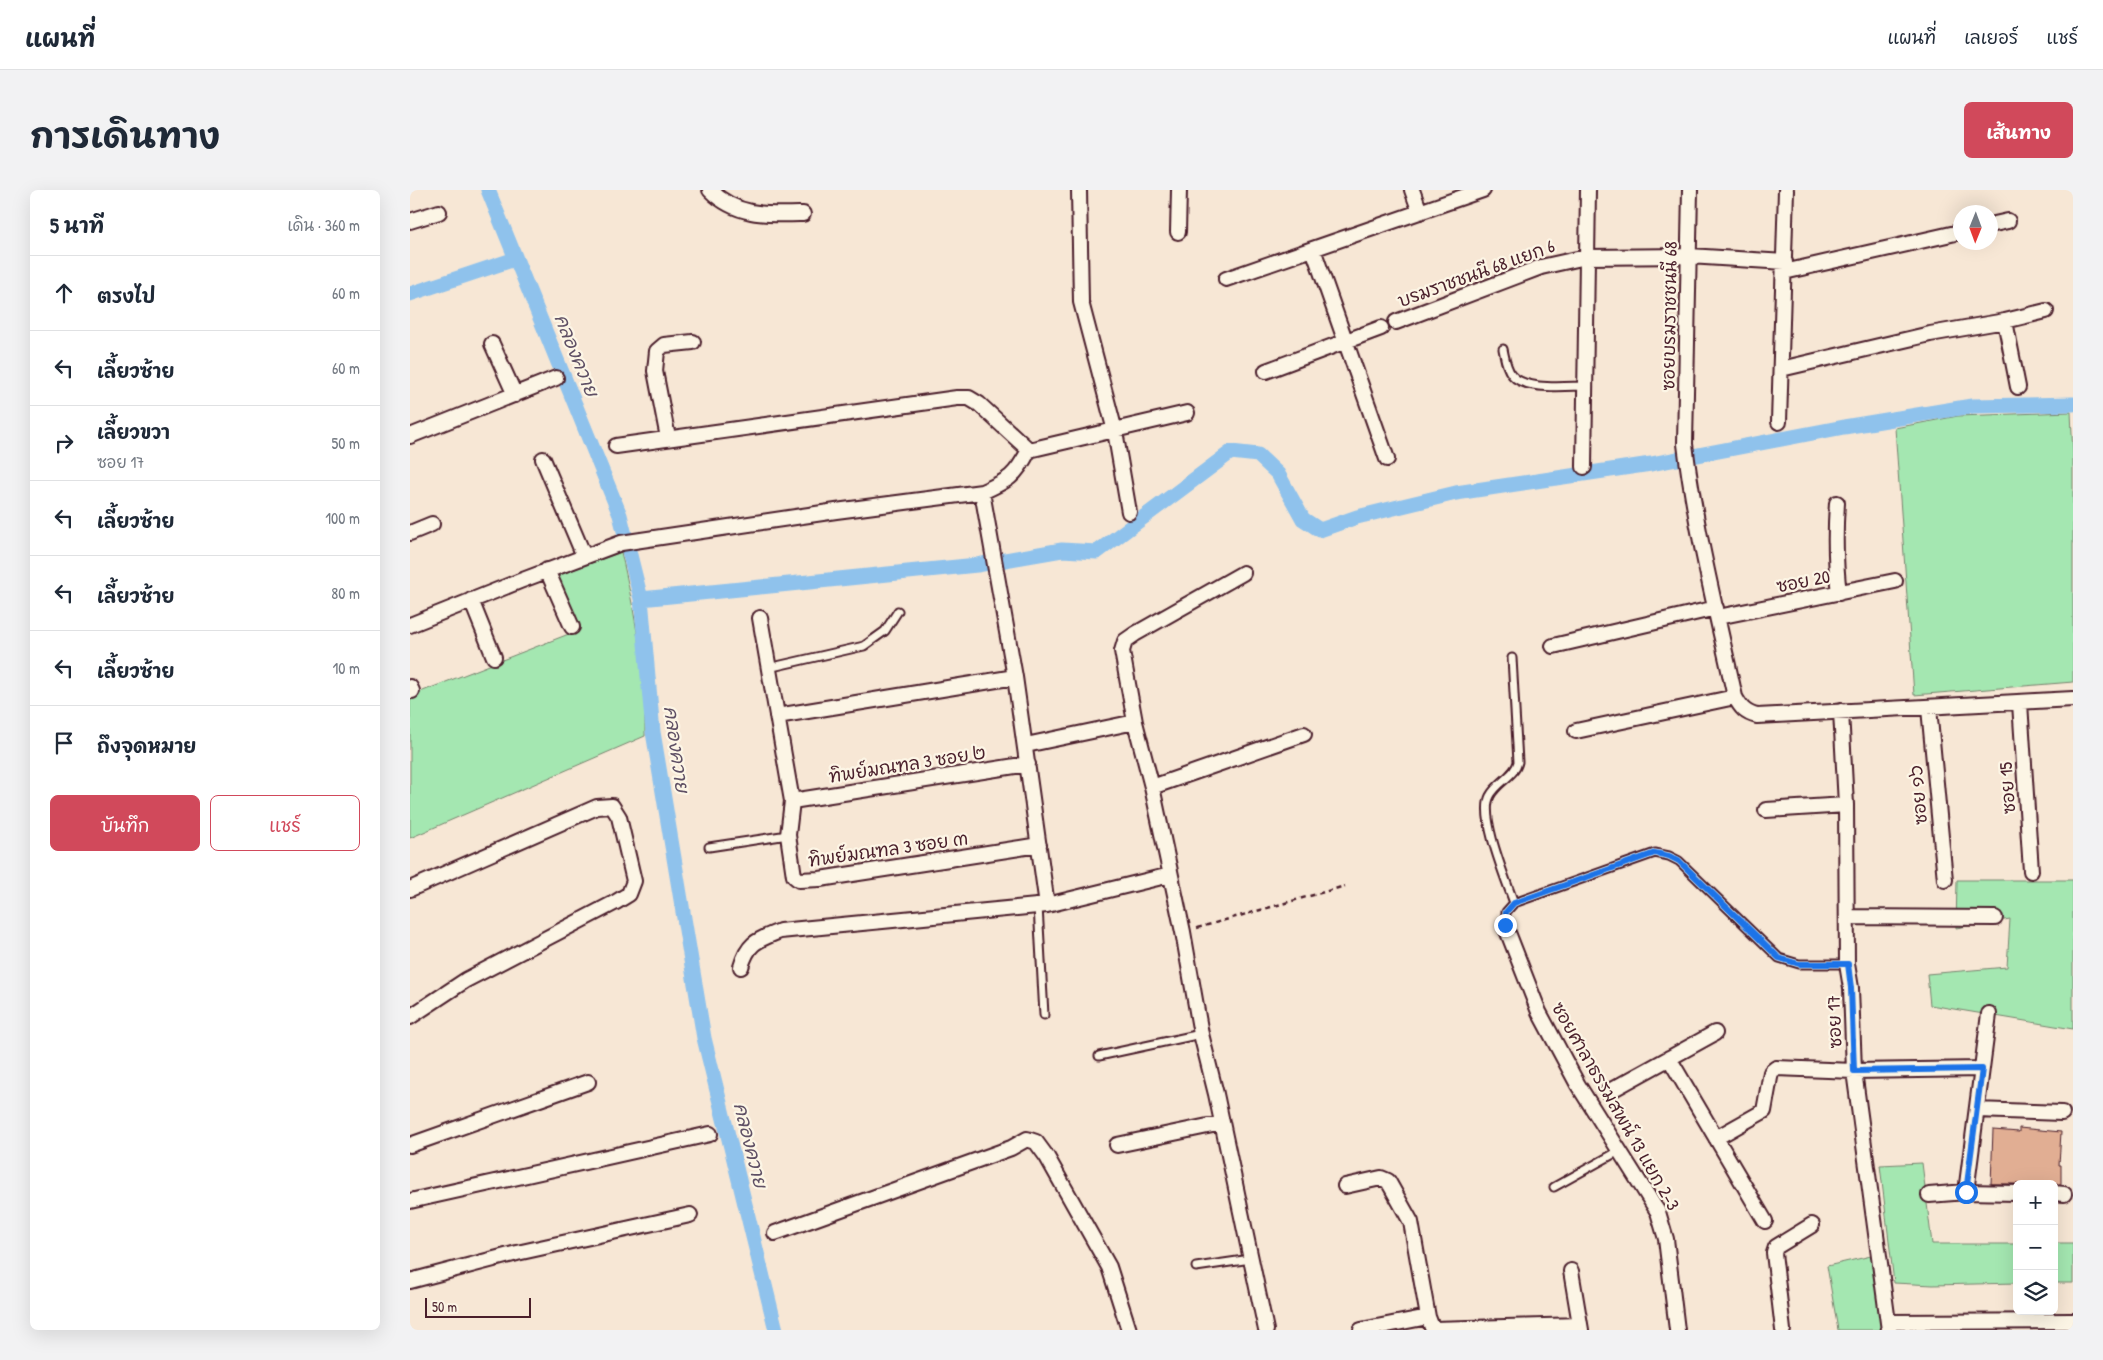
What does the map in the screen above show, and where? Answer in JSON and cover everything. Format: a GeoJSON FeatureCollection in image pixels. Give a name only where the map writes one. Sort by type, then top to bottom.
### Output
{"type":"FeatureCollection","features":[{"type":"Feature","properties":{"kind":"street"},"geometry":{"type":"LineString","coordinates":[[710,190],[718,198],[735,208],[763,215],[803,214]]}},
{"type":"Feature","properties":{"kind":"street"},"geometry":{"type":"LineString","coordinates":[[1079,190],[1081,302],[1116,431],[1129,512]]}},
{"type":"Feature","properties":{"kind":"street"},"geometry":{"type":"LineString","coordinates":[[1178,232],[1179,190]]}},
{"type":"Feature","properties":{"kind":"street"},"geometry":{"type":"LineString","coordinates":[[1412,190],[1420,212]]}},
{"type":"Feature","properties":{"kind":"street"},"geometry":{"type":"LineString","coordinates":[[1226,279],[1483,190]]}},
{"type":"Feature","properties":{"kind":"street"},"geometry":{"type":"LineString","coordinates":[[1584,467],[1588,190]]}},
{"type":"Feature","properties":{"kind":"street","name":"ซอยบรมราชชนนี 68"},"geometry":{"type":"LineString","coordinates":[[1690,190],[1686,444],[1689,475],[1735,697]]}},
{"type":"Feature","properties":{"kind":"street"},"geometry":{"type":"LineString","coordinates":[[1779,422],[1786,190]]}},
{"type":"Feature","properties":{"kind":"street"},"geometry":{"type":"LineString","coordinates":[[410,221],[439,212]]}},
{"type":"Feature","properties":{"kind":"street"},"geometry":{"type":"LineString","coordinates":[[1998,223],[2008,221]]}},
{"type":"Feature","properties":{"kind":"street","name":"บรมราชชนนี 68 แยก 6"},"geometry":{"type":"LineString","coordinates":[[1396,322],[1541,267],[1586,257],[1689,256],[1784,267],[1953,233]]}},
{"type":"Feature","properties":{"kind":"street"},"geometry":{"type":"LineString","coordinates":[[1313,249],[1387,459]]}},
{"type":"Feature","properties":{"kind":"street"},"geometry":{"type":"LineString","coordinates":[[1781,370],[1930,334],[2046,312]]}},
{"type":"Feature","properties":{"kind":"street"},"geometry":{"type":"LineString","coordinates":[[2005,321],[2018,388]]}},
{"type":"Feature","properties":{"kind":"street"},"geometry":{"type":"LineString","coordinates":[[1266,371],[1381,328]]}},
{"type":"Feature","properties":{"kind":"street"},"geometry":{"type":"LineString","coordinates":[[668,438],[655,371],[658,351],[664,346],[693,342]]}},
{"type":"Feature","properties":{"kind":"street"},"geometry":{"type":"LineString","coordinates":[[492,344],[515,395]]}},
{"type":"Feature","properties":{"kind":"street"},"geometry":{"type":"LineString","coordinates":[[410,436],[556,378]]}},
{"type":"Feature","properties":{"kind":"street"},"geometry":{"type":"LineString","coordinates":[[616,446],[957,398],[969,398],[979,404],[1029,450]]}},
{"type":"Feature","properties":{"kind":"street"},"geometry":{"type":"LineString","coordinates":[[1029,450],[1187,413]]}},
{"type":"Feature","properties":{"kind":"street"},"geometry":{"type":"LineString","coordinates":[[410,625],[547,570],[621,543],[982,492],[1004,482],[1018,471],[1029,450]]}},
{"type":"Feature","properties":{"kind":"street"},"geometry":{"type":"LineString","coordinates":[[543,459],[584,556]]}},
{"type":"Feature","properties":{"kind":"street"},"geometry":{"type":"LineString","coordinates":[[982,492],[1026,745],[1039,845],[1042,906]]}},
{"type":"Feature","properties":{"kind":"street"},"geometry":{"type":"LineString","coordinates":[[1837,503],[1835,562],[1838,593]]}},
{"type":"Feature","properties":{"kind":"street"},"geometry":{"type":"LineString","coordinates":[[410,533],[432,524]]}},
{"type":"Feature","properties":{"kind":"street"},"geometry":{"type":"LineString","coordinates":[[547,570],[572,627]]}},
{"type":"Feature","properties":{"kind":"street"},"geometry":{"type":"LineString","coordinates":[[1243,573],[1125,641],[1122,651],[1135,722],[1152,787],[1183,932],[1201,1034],[1266,1330]]}},
{"type":"Feature","properties":{"kind":"street","name":"ซอย 20"},"geometry":{"type":"LineString","coordinates":[[1553,646],[1717,613],[1838,593],[1895,581]]}},
{"type":"Feature","properties":{"kind":"street"},"geometry":{"type":"LineString","coordinates":[[470,600],[494,657]]}},
{"type":"Feature","properties":{"kind":"street","name":"ทิพย์มณฑล 3 ซอย ๓"},"geometry":{"type":"LineString","coordinates":[[760,618],[792,801],[788,835],[794,876],[799,880],[820,879],[1039,845]]}},
{"type":"Feature","properties":{"kind":"street"},"geometry":{"type":"LineString","coordinates":[[777,716],[1015,678]]}},
{"type":"Feature","properties":{"kind":"street"},"geometry":{"type":"LineString","coordinates":[[1576,730],[1735,697],[1747,713],[1757,716],[2073,699]]}},
{"type":"Feature","properties":{"kind":"street","name":"ซอย 15"},"geometry":{"type":"LineString","coordinates":[[2020,703],[2031,871]]}},
{"type":"Feature","properties":{"kind":"street","name":"ซอย ๑๖"},"geometry":{"type":"LineString","coordinates":[[1930,708],[1945,880]]}},
{"type":"Feature","properties":{"kind":"street","name":"ซอย 17"},"geometry":{"type":"LineString","coordinates":[[1841,711],[1846,805],[1848,964],[1851,988],[1854,1071],[1889,1326]]}},
{"type":"Feature","properties":{"kind":"street"},"geometry":{"type":"LineString","coordinates":[[1026,745],[1135,722]]}},
{"type":"Feature","properties":{"kind":"street"},"geometry":{"type":"LineString","coordinates":[[1152,787],[1304,734]]}},
{"type":"Feature","properties":{"kind":"street","name":"ทิพย์มณฑล 3 ซอย ๒"},"geometry":{"type":"LineString","coordinates":[[792,801],[1028,764]]}},
{"type":"Feature","properties":{"kind":"street"},"geometry":{"type":"LineString","coordinates":[[1766,810],[1846,805]]}},
{"type":"Feature","properties":{"kind":"street"},"geometry":{"type":"LineString","coordinates":[[410,890],[603,806],[612,806],[620,817],[634,881],[629,894],[616,902],[466,980],[410,1017]]}},
{"type":"Feature","properties":{"kind":"street"},"geometry":{"type":"LineString","coordinates":[[741,967],[745,953],[756,940],[780,931],[1042,906],[1170,875]]}},
{"type":"Feature","properties":{"kind":"street"},"geometry":{"type":"LineString","coordinates":[[1847,917],[1994,918]]}},
{"type":"Feature","properties":{"kind":"street","name":"ซอยศาลาธรรมสพน์ 13 แยก 2-3"},"geometry":{"type":"LineString","coordinates":[[1505,925],[1540,1012],[1578,1085],[1658,1212],[1666,1239],[1677,1330]]}},
{"type":"Feature","properties":{"kind":"street"},"geometry":{"type":"LineString","coordinates":[[1966,1192],[1989,1014]]}},
{"type":"Feature","properties":{"kind":"street"},"geometry":{"type":"LineString","coordinates":[[1608,1092],[1715,1033]]}},
{"type":"Feature","properties":{"kind":"street"},"geometry":{"type":"LineString","coordinates":[[1669,1058],[1765,1221]]}},
{"type":"Feature","properties":{"kind":"street"},"geometry":{"type":"LineString","coordinates":[[1716,1138],[1764,1111],[1771,1072],[1776,1068],[1854,1071],[1982,1069]]}},
{"type":"Feature","properties":{"kind":"street"},"geometry":{"type":"LineString","coordinates":[[410,1145],[588,1082]]}},
{"type":"Feature","properties":{"kind":"street"},"geometry":{"type":"LineString","coordinates":[[1977,1110],[2062,1113]]}},
{"type":"Feature","properties":{"kind":"street"},"geometry":{"type":"LineString","coordinates":[[1117,1145],[1222,1123]]}},
{"type":"Feature","properties":{"kind":"street"},"geometry":{"type":"LineString","coordinates":[[410,1201],[710,1134]]}},
{"type":"Feature","properties":{"kind":"street"},"geometry":{"type":"LineString","coordinates":[[775,1233],[1012,1148],[1027,1139],[1036,1142],[1047,1157],[1109,1267],[1129,1330]]}},
{"type":"Feature","properties":{"kind":"street"},"geometry":{"type":"LineString","coordinates":[[1345,1186],[1381,1178],[1388,1181],[1411,1222],[1431,1325]]}},
{"type":"Feature","properties":{"kind":"street"},"geometry":{"type":"LineString","coordinates":[[1929,1195],[1966,1192],[2013,1193]]}},
{"type":"Feature","properties":{"kind":"street"},"geometry":{"type":"LineString","coordinates":[[410,1281],[517,1253],[690,1216]]}},
{"type":"Feature","properties":{"kind":"street"},"geometry":{"type":"LineString","coordinates":[[1782,1330],[1774,1253],[1776,1247],[1812,1225]]}},
{"type":"Feature","properties":{"kind":"street"},"geometry":{"type":"LineString","coordinates":[[1361,1330],[1431,1325],[1580,1327],[1571,1271]]}},
{"type":"Feature","properties":{"kind":"street"},"geometry":{"type":"LineString","coordinates":[[1889,1326],[2073,1321]]}},
{"type":"Feature","properties":{"kind":"lane"},"geometry":{"type":"LineString","coordinates":[[1503,349],[1508,370],[1514,378],[1533,385],[1585,386]]}},
{"type":"Feature","properties":{"kind":"lane"},"geometry":{"type":"LineString","coordinates":[[768,668],[864,646],[885,631],[898,611]]}},
{"type":"Feature","properties":{"kind":"lane"},"geometry":{"type":"LineString","coordinates":[[1512,658],[1518,762],[1514,772],[1493,790],[1487,802],[1487,811],[1489,826],[1514,903],[1655,853],[1669,856],[1679,861],[1779,958],[1799,964],[1848,964]]}},
{"type":"Feature","properties":{"kind":"lane"},"geometry":{"type":"LineString","coordinates":[[709,847],[788,835]]}},
{"type":"Feature","properties":{"kind":"lane","name":"ซอยศาลาธรรมสพน์ 13 แยก 2-3"},"geometry":{"type":"LineString","coordinates":[[1505,925],[1506,912],[1514,903]]}},
{"type":"Feature","properties":{"kind":"lane"},"geometry":{"type":"LineString","coordinates":[[1042,906],[1044,1015]]}},
{"type":"Feature","properties":{"kind":"lane"},"geometry":{"type":"LineString","coordinates":[[1099,1056],[1201,1034]]}},
{"type":"Feature","properties":{"kind":"lane"},"geometry":{"type":"LineString","coordinates":[[1554,1187],[1619,1151]]}},
{"type":"Feature","properties":{"kind":"lane"},"geometry":{"type":"LineString","coordinates":[[1196,1267],[1251,1259]]}},
{"type":"Feature","properties":{"kind":"path"},"geometry":{"type":"LineString","coordinates":[[1183,932],[1345,886]]}},
{"type":"Feature","properties":{"kind":"green space"},"geometry":{"type":"Polygon","coordinates":[[[2071,412],[2073,455],[2073,682],[1914,695],[1895,428],[1958,416],[2071,412]]]}},
{"type":"Feature","properties":{"kind":"green space"},"geometry":{"type":"Polygon","coordinates":[[[621,552],[631,597],[642,666],[645,736],[410,838],[410,696],[579,630],[556,576],[621,552]]]}},
{"type":"Feature","properties":{"kind":"green space"},"geometry":{"type":"Polygon","coordinates":[[[1957,880],[2073,880],[2073,1029],[1930,1005],[1927,974],[2007,967],[2010,919],[1956,928],[1957,880]]]}},
{"type":"Feature","properties":{"kind":"green space"},"geometry":{"type":"Polygon","coordinates":[[[1922,1163],[1932,1244],[2013,1244],[2013,1283],[1933,1285],[1894,1283],[1880,1165],[1922,1163]]]}},
{"type":"Feature","properties":{"kind":"green space"},"geometry":{"type":"Polygon","coordinates":[[[2058,1243],[2073,1243],[2073,1283],[2058,1283],[2058,1243]]]}},
{"type":"Feature","properties":{"kind":"green space"},"geometry":{"type":"Polygon","coordinates":[[[1871,1256],[1882,1330],[1838,1330],[1827,1266],[1871,1256]]]}},
{"type":"Feature","properties":{"kind":"building"},"geometry":{"type":"Polygon","coordinates":[[[2019,1128],[2061,1132],[2059,1165],[2061,1165],[2061,1184],[2058,1184],[2058,1180],[2013,1180],[2013,1184],[1991,1184],[1993,1130],[2019,1132],[2019,1128]]]}},
{"type":"Feature","properties":{"kind":"waterway","name":"คลองควาย"},"geometry":{"type":"LineString","coordinates":[[488,190],[620,515],[641,599],[653,732],[704,1038],[776,1330]]}},
{"type":"Feature","properties":{"kind":"waterway"},"geometry":{"type":"LineString","coordinates":[[410,294],[515,259]]}},
{"type":"Feature","properties":{"kind":"waterway"},"geometry":{"type":"LineString","coordinates":[[641,599],[977,565],[1062,550],[1097,552],[1231,452],[1258,455],[1278,474],[1303,519],[1320,530],[1357,517],[1456,493],[1651,464],[1844,427],[1972,406],[2073,404]]}},
{"type":"Feature","properties":{"kind":"route"},"geometry":{"type":"LineString","coordinates":[[1505,925],[1506,912],[1514,903],[1655,853],[1669,856],[1679,861],[1694,878],[1779,958],[1799,964],[1848,964],[1851,988],[1854,1071],[1982,1069],[1966,1192]]}}]}
